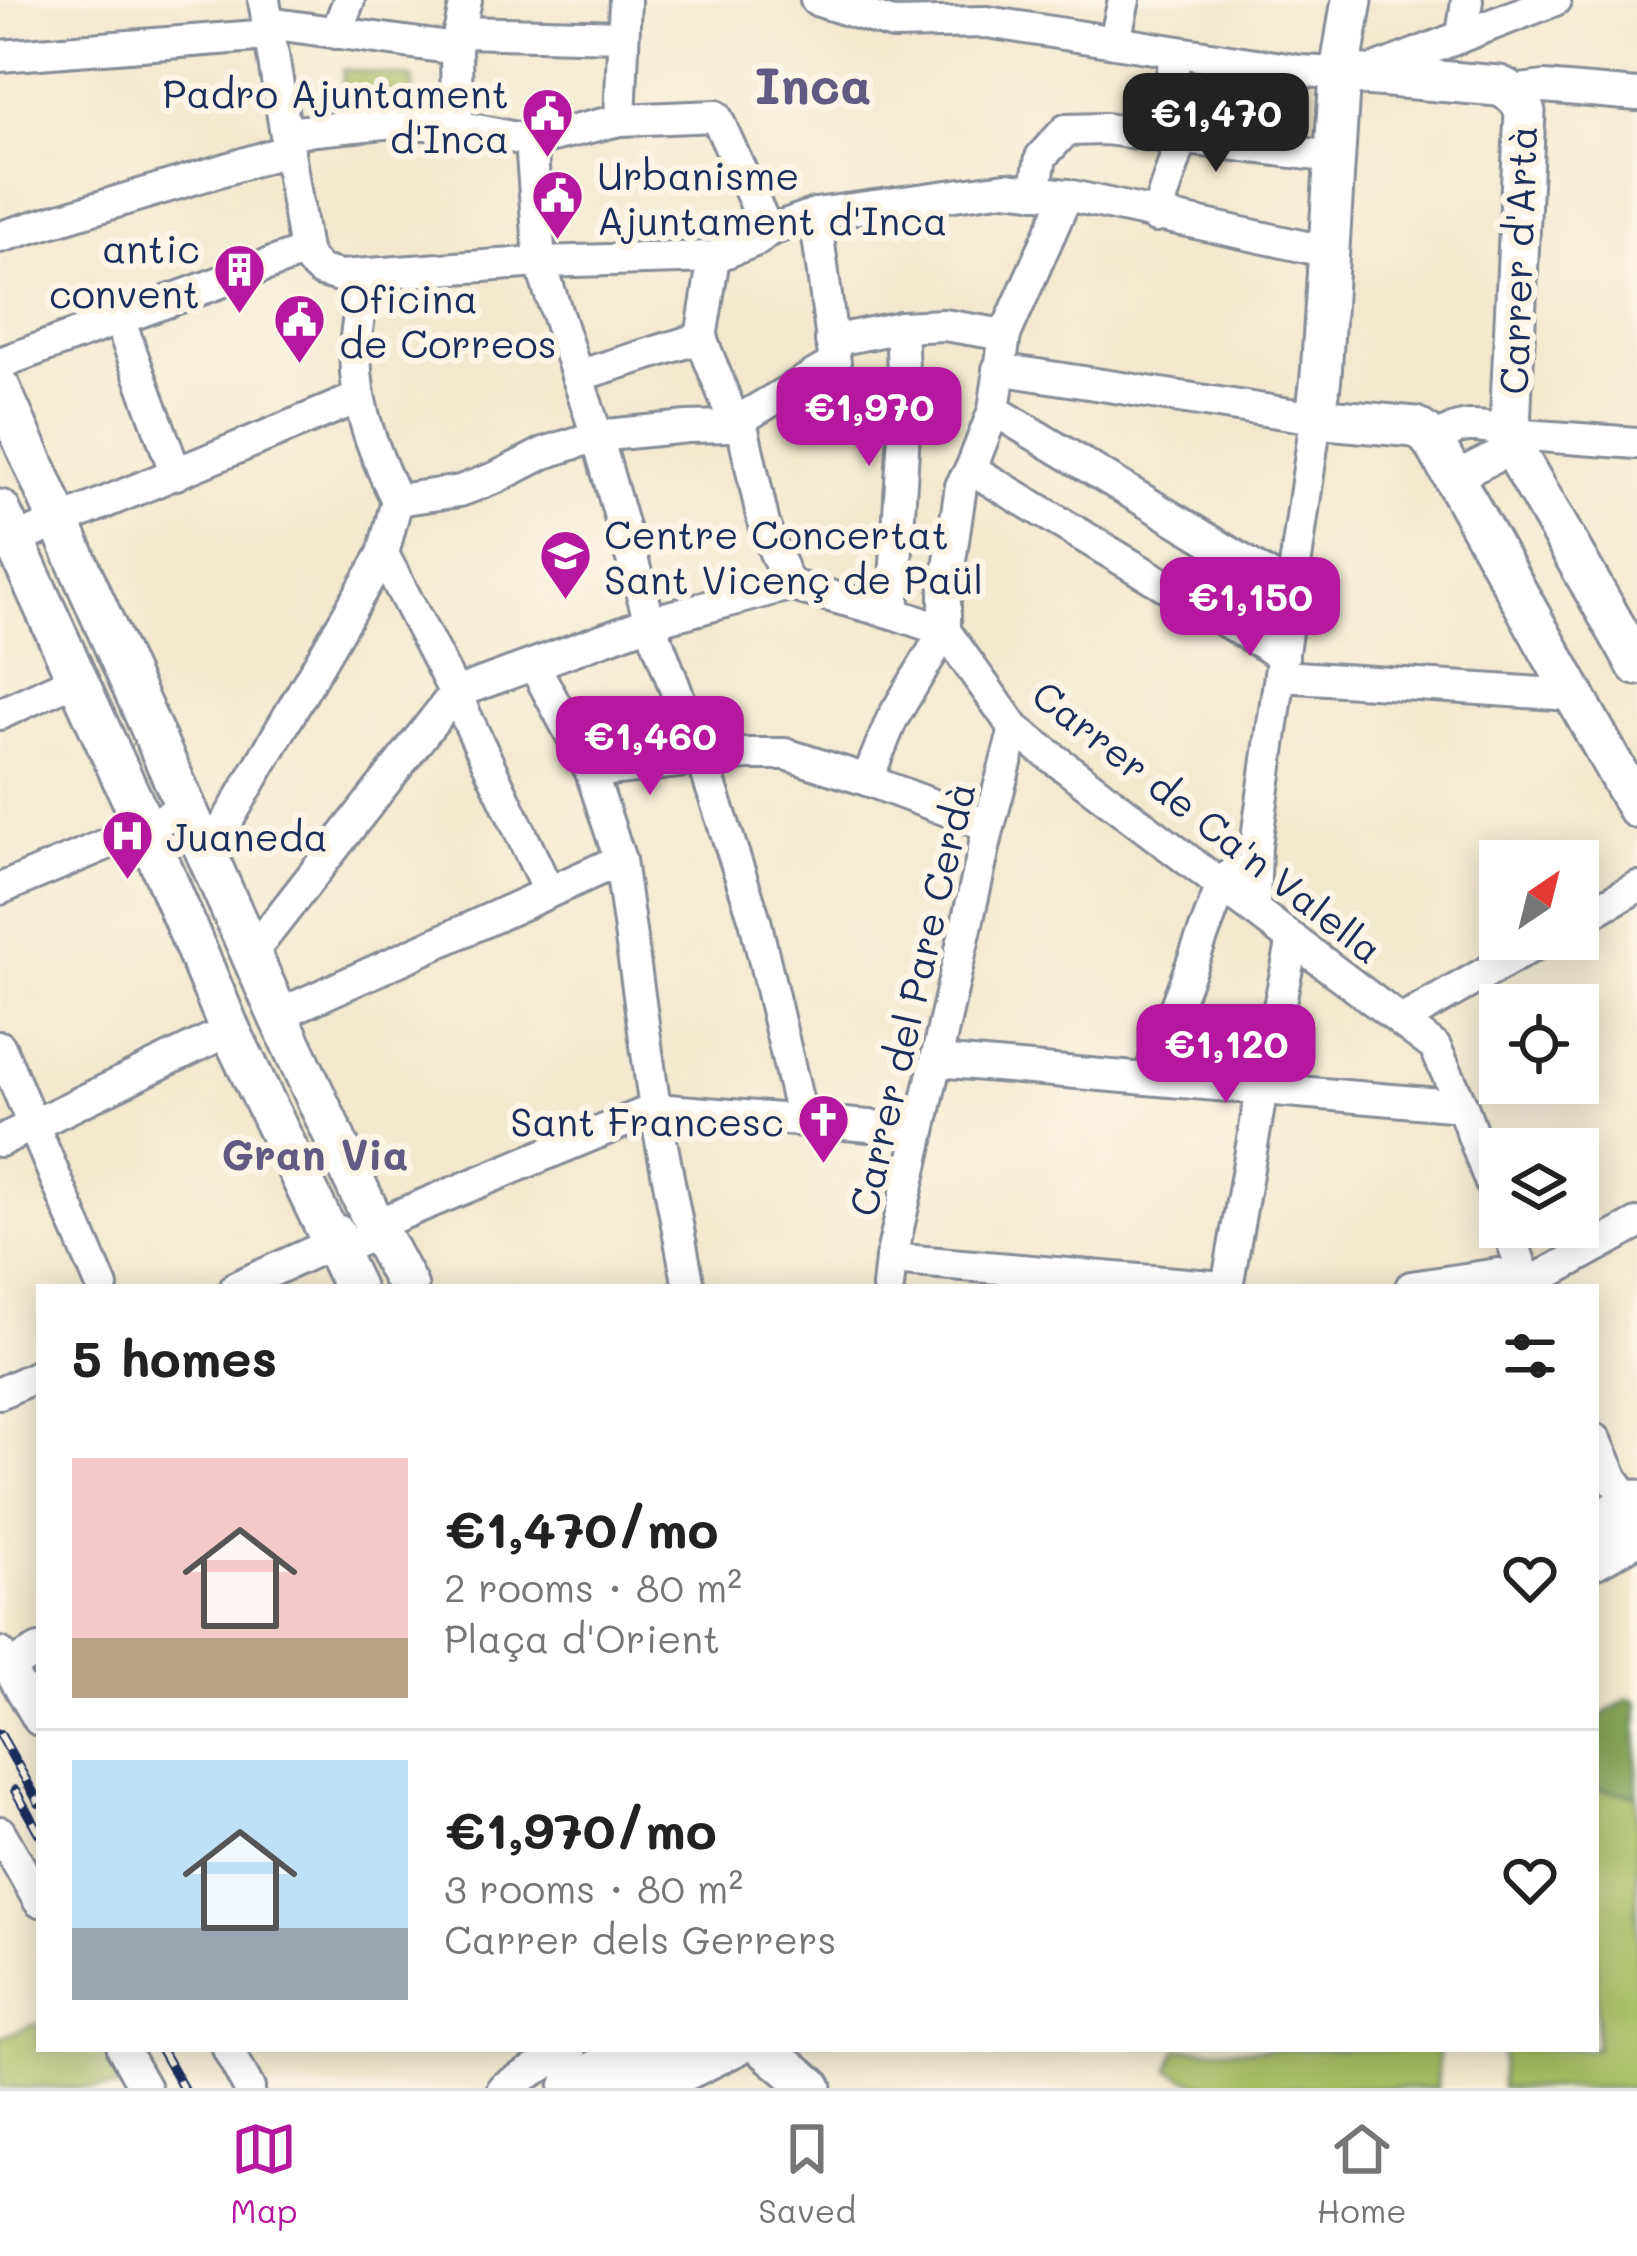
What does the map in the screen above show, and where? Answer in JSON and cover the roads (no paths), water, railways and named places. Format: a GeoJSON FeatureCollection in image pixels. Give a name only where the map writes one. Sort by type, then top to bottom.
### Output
{"type":"FeatureCollection","features":[{"type":"Feature","properties":{"kind":"highway"},"geometry":{"type":"LineString","coordinates":[[572,2088],[634,2052]]}},
{"type":"Feature","properties":{"kind":"highway"},"geometry":{"type":"LineString","coordinates":[[618,2088],[682,2052]]}},
{"type":"Feature","properties":{"kind":"main road"},"geometry":{"type":"LineString","coordinates":[[1352,0],[1351,74],[1334,157],[1316,418],[1415,428],[1426,434],[1637,808]]}},
{"type":"Feature","properties":{"kind":"main road"},"geometry":{"type":"LineString","coordinates":[[1351,74],[1499,86],[1512,91]]}},
{"type":"Feature","properties":{"kind":"main road","name":"Carrer d'Artà"},"geometry":{"type":"LineString","coordinates":[[1511,439],[1526,112],[1512,91]]}},
{"type":"Feature","properties":{"kind":"main road"},"geometry":{"type":"LineString","coordinates":[[0,388],[278,1016],[406,1284]]}},
{"type":"Feature","properties":{"kind":"main road"},"geometry":{"type":"LineString","coordinates":[[1511,439],[1532,486],[1637,665]]}},
{"type":"Feature","properties":{"kind":"main road"},"geometry":{"type":"LineString","coordinates":[[4,532],[145,828],[230,1030],[352,1284]]}},
{"type":"Feature","properties":{"kind":"main road"},"geometry":{"type":"LineString","coordinates":[[770,2052],[814,2088]]}},
{"type":"Feature","properties":{"kind":"main road"},"geometry":{"type":"LineString","coordinates":[[808,2052],[814,2088]]}},
{"type":"Feature","properties":{"kind":"street"},"geometry":{"type":"LineString","coordinates":[[336,33],[349,0]]}},
{"type":"Feature","properties":{"kind":"street"},"geometry":{"type":"LineString","coordinates":[[457,126],[457,41],[466,0]]}},
{"type":"Feature","properties":{"kind":"street"},"geometry":{"type":"LineString","coordinates":[[620,120],[625,0]]}},
{"type":"Feature","properties":{"kind":"street"},"geometry":{"type":"LineString","coordinates":[[816,0],[893,24],[987,22],[1300,71],[1351,74],[1462,36],[1519,7],[1555,0]]}},
{"type":"Feature","properties":{"kind":"street"},"geometry":{"type":"LineString","coordinates":[[952,0],[987,22]]}},
{"type":"Feature","properties":{"kind":"street"},"geometry":{"type":"LineString","coordinates":[[1115,40],[1124,0]]}},
{"type":"Feature","properties":{"kind":"street"},"geometry":{"type":"LineString","coordinates":[[1462,36],[1467,0]]}},
{"type":"Feature","properties":{"kind":"street"},"geometry":{"type":"LineString","coordinates":[[267,19],[305,251],[328,274],[714,257],[758,240],[768,230],[815,214],[1006,188],[1067,195],[1329,252]]}},
{"type":"Feature","properties":{"kind":"street"},"geometry":{"type":"LineString","coordinates":[[0,56],[267,19],[336,33],[457,41],[623,36]]}},
{"type":"Feature","properties":{"kind":"street"},"geometry":{"type":"LineString","coordinates":[[1156,217],[1172,137],[1176,52]]}},
{"type":"Feature","properties":{"kind":"street"},"geometry":{"type":"LineString","coordinates":[[1512,91],[1544,87],[1637,95]]}},
{"type":"Feature","properties":{"kind":"street"},"geometry":{"type":"LineString","coordinates":[[0,237],[288,141],[394,122],[457,126],[531,141],[620,120],[716,116],[768,230]]}},
{"type":"Feature","properties":{"kind":"street"},"geometry":{"type":"LineString","coordinates":[[1035,192],[1041,157],[1066,130],[1105,129],[1334,157]]}},
{"type":"Feature","properties":{"kind":"street"},"geometry":{"type":"LineString","coordinates":[[531,141],[540,262],[597,436],[650,622],[755,920],[802,1120]]}},
{"type":"Feature","properties":{"kind":"street"},"geometry":{"type":"LineString","coordinates":[[867,780],[892,719],[945,631],[945,595],[961,485],[994,410],[1005,335],[1067,195]]}},
{"type":"Feature","properties":{"kind":"street"},"geometry":{"type":"LineString","coordinates":[[398,500],[460,491],[544,453],[597,436],[730,427],[835,363],[815,214]]}},
{"type":"Feature","properties":{"kind":"street"},"geometry":{"type":"LineString","coordinates":[[0,362],[305,251]]}},
{"type":"Feature","properties":{"kind":"street"},"geometry":{"type":"LineString","coordinates":[[714,257],[701,338],[730,414],[741,421],[765,529],[789,585]]}},
{"type":"Feature","properties":{"kind":"street"},"geometry":{"type":"LineString","coordinates":[[207,856],[383,554],[398,500],[377,460],[358,398],[355,356],[359,309],[370,275]]}},
{"type":"Feature","properties":{"kind":"street"},"geometry":{"type":"LineString","coordinates":[[118,319],[176,474]]}},
{"type":"Feature","properties":{"kind":"street"},"geometry":{"type":"LineString","coordinates":[[830,341],[901,327],[944,325],[1005,335]]}},
{"type":"Feature","properties":{"kind":"street"},"geometry":{"type":"LineString","coordinates":[[893,613],[905,416],[901,327]]}},
{"type":"Feature","properties":{"kind":"street"},"geometry":{"type":"LineString","coordinates":[[577,376],[701,338]]}},
{"type":"Feature","properties":{"kind":"street"},"geometry":{"type":"LineString","coordinates":[[998,369],[1316,418],[1256,845],[1253,908]]}},
{"type":"Feature","properties":{"kind":"street"},"geometry":{"type":"LineString","coordinates":[[4,532],[60,521],[358,398]]}},
{"type":"Feature","properties":{"kind":"street"},"geometry":{"type":"LineString","coordinates":[[994,410],[1292,590]]}},
{"type":"Feature","properties":{"kind":"street"},"geometry":{"type":"LineString","coordinates":[[1442,457],[1465,472],[1501,454],[1511,439],[1637,443]]}},
{"type":"Feature","properties":{"kind":"street"},"geometry":{"type":"LineString","coordinates":[[971,469],[1282,666],[1572,694]]}},
{"type":"Feature","properties":{"kind":"street"},"geometry":{"type":"LineString","coordinates":[[383,554],[548,890]]}},
{"type":"Feature","properties":{"kind":"street"},"geometry":{"type":"LineString","coordinates":[[251,954],[455,693],[650,622],[789,585],[945,631]]}},
{"type":"Feature","properties":{"kind":"street","name":"Carrer de Ca'n Valella"},"geometry":{"type":"LineString","coordinates":[[945,631],[1015,729],[1435,1047],[1479,1152]]}},
{"type":"Feature","properties":{"kind":"street"},"geometry":{"type":"LineString","coordinates":[[534,665],[591,772],[620,860],[655,1109],[688,1284]]}},
{"type":"Feature","properties":{"kind":"street"},"geometry":{"type":"LineString","coordinates":[[0,713],[76,679]]}},
{"type":"Feature","properties":{"kind":"street","name":"Carrer del Pare Cerdà"},"geometry":{"type":"LineString","coordinates":[[890,1273],[989,826],[1015,729]]}},
{"type":"Feature","properties":{"kind":"street"},"geometry":{"type":"LineString","coordinates":[[591,772],[746,754],[785,754],[989,826]]}},
{"type":"Feature","properties":{"kind":"street"},"geometry":{"type":"LineString","coordinates":[[0,889],[186,807]]}},
{"type":"Feature","properties":{"kind":"street"},"geometry":{"type":"LineString","coordinates":[[1148,1079],[1222,885],[1256,845]]}},
{"type":"Feature","properties":{"kind":"street"},"geometry":{"type":"LineString","coordinates":[[278,1016],[620,860]]}},
{"type":"Feature","properties":{"kind":"street"},"geometry":{"type":"LineString","coordinates":[[1599,908],[1637,887]]}},
{"type":"Feature","properties":{"kind":"street"},"geometry":{"type":"LineString","coordinates":[[1226,1284],[1293,939]]}},
{"type":"Feature","properties":{"kind":"street"},"geometry":{"type":"LineString","coordinates":[[1401,1021],[1508,960]]}},
{"type":"Feature","properties":{"kind":"street"},"geometry":{"type":"LineString","coordinates":[[0,1141],[230,1030]]}},
{"type":"Feature","properties":{"kind":"street"},"geometry":{"type":"LineString","coordinates":[[0,1047],[101,1284]]}},
{"type":"Feature","properties":{"kind":"street"},"geometry":{"type":"LineString","coordinates":[[937,1061],[1462,1106]]}},
{"type":"Feature","properties":{"kind":"street"},"geometry":{"type":"LineString","coordinates":[[243,1284],[331,1244],[339,1231],[363,1220],[375,1225],[655,1109],[920,1130]]}},
{"type":"Feature","properties":{"kind":"street"},"geometry":{"type":"LineString","coordinates":[[1531,1284],[1637,1224]]}},
{"type":"Feature","properties":{"kind":"street"},"geometry":{"type":"LineString","coordinates":[[1514,1248],[1526,1284]]}},
{"type":"Feature","properties":{"kind":"street"},"geometry":{"type":"LineString","coordinates":[[890,1273],[1153,1284]]}},
{"type":"Feature","properties":{"kind":"street"},"geometry":{"type":"LineString","coordinates":[[1431,1284],[1498,1274],[1522,1284]]}},
{"type":"Feature","properties":{"kind":"street"},"geometry":{"type":"LineString","coordinates":[[0,1393],[36,1376]]}},
{"type":"Feature","properties":{"kind":"street"},"geometry":{"type":"LineString","coordinates":[[1599,1448],[1623,1502],[1599,1556]]}},
{"type":"Feature","properties":{"kind":"street"},"geometry":{"type":"LineString","coordinates":[[36,1651],[4,1660],[36,1715]]}},
{"type":"Feature","properties":{"kind":"street"},"geometry":{"type":"LineString","coordinates":[[0,1832],[36,1896]]}},
{"type":"Feature","properties":{"kind":"street"},"geometry":{"type":"LineString","coordinates":[[125,2052],[145,2088]]}},
{"type":"Feature","properties":{"kind":"street"},"geometry":{"type":"LineString","coordinates":[[230,2052],[249,2088]]}},
{"type":"Feature","properties":{"kind":"street"},"geometry":{"type":"LineString","coordinates":[[516,2070],[563,2052]]}},
{"type":"Feature","properties":{"kind":"street"},"geometry":{"type":"LineString","coordinates":[[659,2088],[733,2052]]}},
{"type":"Feature","properties":{"kind":"railway"},"geometry":{"type":"LineString","coordinates":[[0,1734],[36,1798]]}},
{"type":"Feature","properties":{"kind":"railway"},"geometry":{"type":"LineString","coordinates":[[15,1790],[36,1828]]}},
{"type":"Feature","properties":{"kind":"railway"},"geometry":{"type":"LineString","coordinates":[[163,2052],[183,2088]]}},
{"type":"Feature","properties":{"kind":"place","name":"Padro Ajuntament d'Inca"},"geometry":{"type":"Point","coordinates":[548,160]}},
{"type":"Feature","properties":{"kind":"place","name":"Urbanisme Ajuntament d'Inca"},"geometry":{"type":"Point","coordinates":[558,242]}},
{"type":"Feature","properties":{"kind":"place","name":"antic convent"},"geometry":{"type":"Point","coordinates":[239,315]}},
{"type":"Feature","properties":{"kind":"place","name":"Oficina de Correos"},"geometry":{"type":"Point","coordinates":[300,365]}},
{"type":"Feature","properties":{"kind":"place","name":"Centre Concertat Sant Vicenç de Paül"},"geometry":{"type":"Point","coordinates":[565,601]}},
{"type":"Feature","properties":{"kind":"place","name":"Juaneda"},"geometry":{"type":"Point","coordinates":[127,881]}},
{"type":"Feature","properties":{"kind":"place","name":"Sant Francesc"},"geometry":{"type":"Point","coordinates":[823,1166]}},
{"type":"Feature","properties":{"kind":"district","name":"Inca"},"geometry":{"type":"Point","coordinates":[813,83]}},
{"type":"Feature","properties":{"kind":"district","name":"Gran Via"},"geometry":{"type":"Point","coordinates":[315,1153]}}]}
